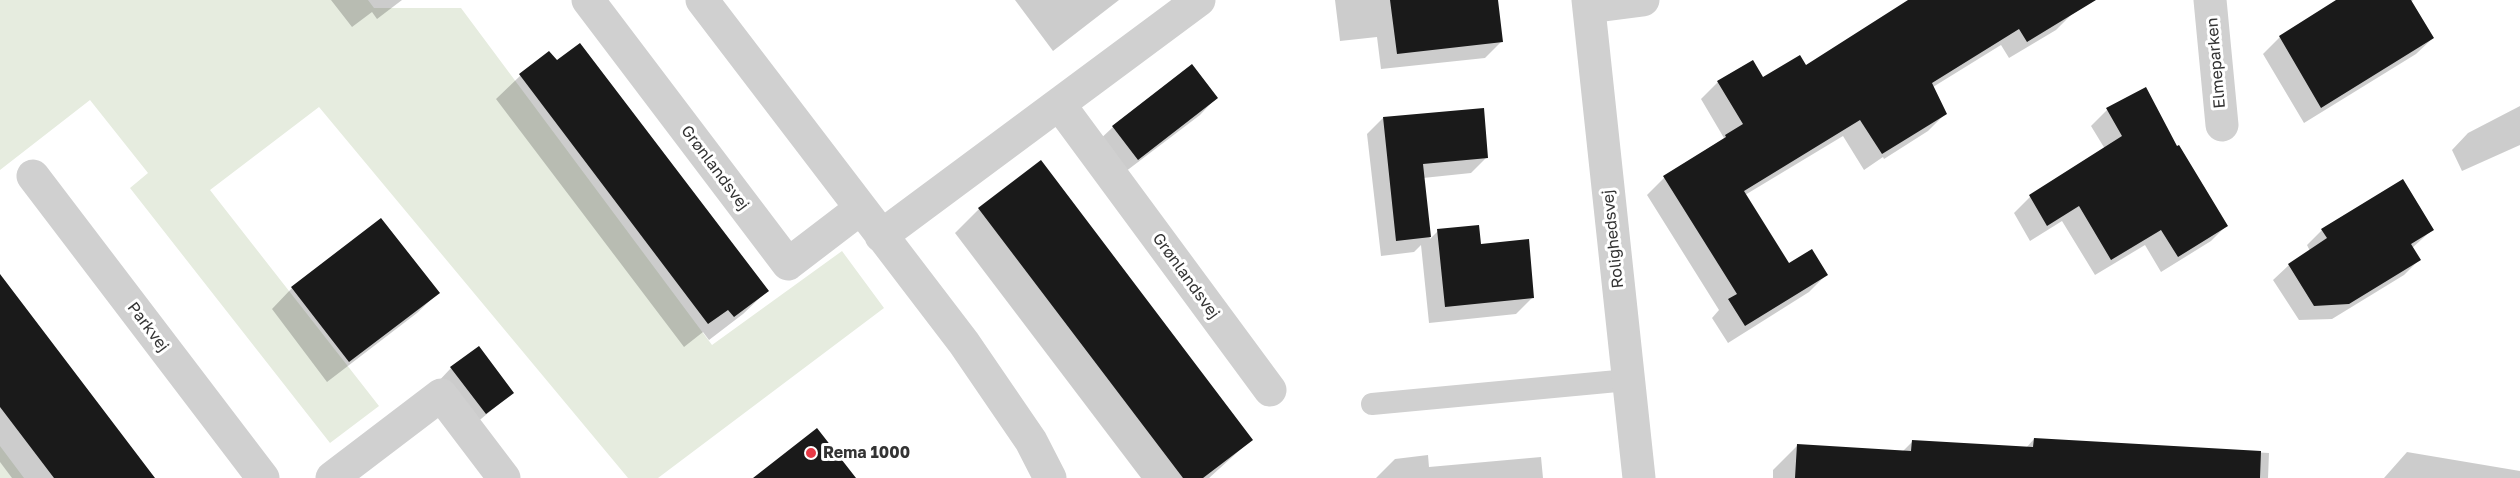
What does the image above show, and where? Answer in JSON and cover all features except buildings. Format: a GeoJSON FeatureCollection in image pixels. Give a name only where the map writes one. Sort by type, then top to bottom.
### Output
{"type":"FeatureCollection","features":[{"type":"Feature","properties":{"kind":"street","name":"Grønlandsvej"},"geometry":{"type":"LineString","coordinates":[[588,0],[788,264],[861,209]]}},
{"type":"Feature","properties":{"kind":"street"},"geometry":{"type":"LineString","coordinates":[[702,0],[964,343],[1031,441],[1050,478]]}},
{"type":"Feature","properties":{"kind":"street"},"geometry":{"type":"LineString","coordinates":[[881,236],[1198,0]]}},
{"type":"Feature","properties":{"kind":"street"},"geometry":{"type":"LineString","coordinates":[[1588,3],[1643,0]]}},
{"type":"Feature","properties":{"kind":"street","name":"Elmeparken"},"geometry":{"type":"LineString","coordinates":[[2210,0],[2222,125]]}},
{"type":"Feature","properties":{"kind":"street","name":"Rolighedsvej"},"geometry":{"type":"LineString","coordinates":[[1588,3],[1639,478]]}},
{"type":"Feature","properties":{"kind":"street","name":"Grønlandsvej"},"geometry":{"type":"LineString","coordinates":[[1059,104],[1270,390]]}},
{"type":"Feature","properties":{"kind":"street","name":"Parkvej"},"geometry":{"type":"LineString","coordinates":[[33,176],[263,478]]}},
{"type":"Feature","properties":{"kind":"street"},"geometry":{"type":"LineString","coordinates":[[332,478],[441,395],[504,478]]}},
{"type":"Feature","properties":{"kind":"lane"},"geometry":{"type":"LineString","coordinates":[[1372,404],[1628,380]]}},
{"type":"Feature","properties":{"kind":"shaded area"},"geometry":{"type":"Polygon","coordinates":[[[0,0],[368,0],[374,8],[461,8],[712,345],[842,251],[884,308],[658,478],[628,478],[319,107],[210,190],[379,406],[330,443],[130,188],[148,173],[90,100],[0,170],[0,0]]]}},
{"type":"Feature","properties":{"kind":"shaded area"},"geometry":{"type":"Polygon","coordinates":[[[0,446],[24,478],[0,478],[0,446]]]}},
{"type":"Feature","properties":{"kind":"place","name":"Rema 1000"},"geometry":{"type":"Point","coordinates":[811,453]}}]}
